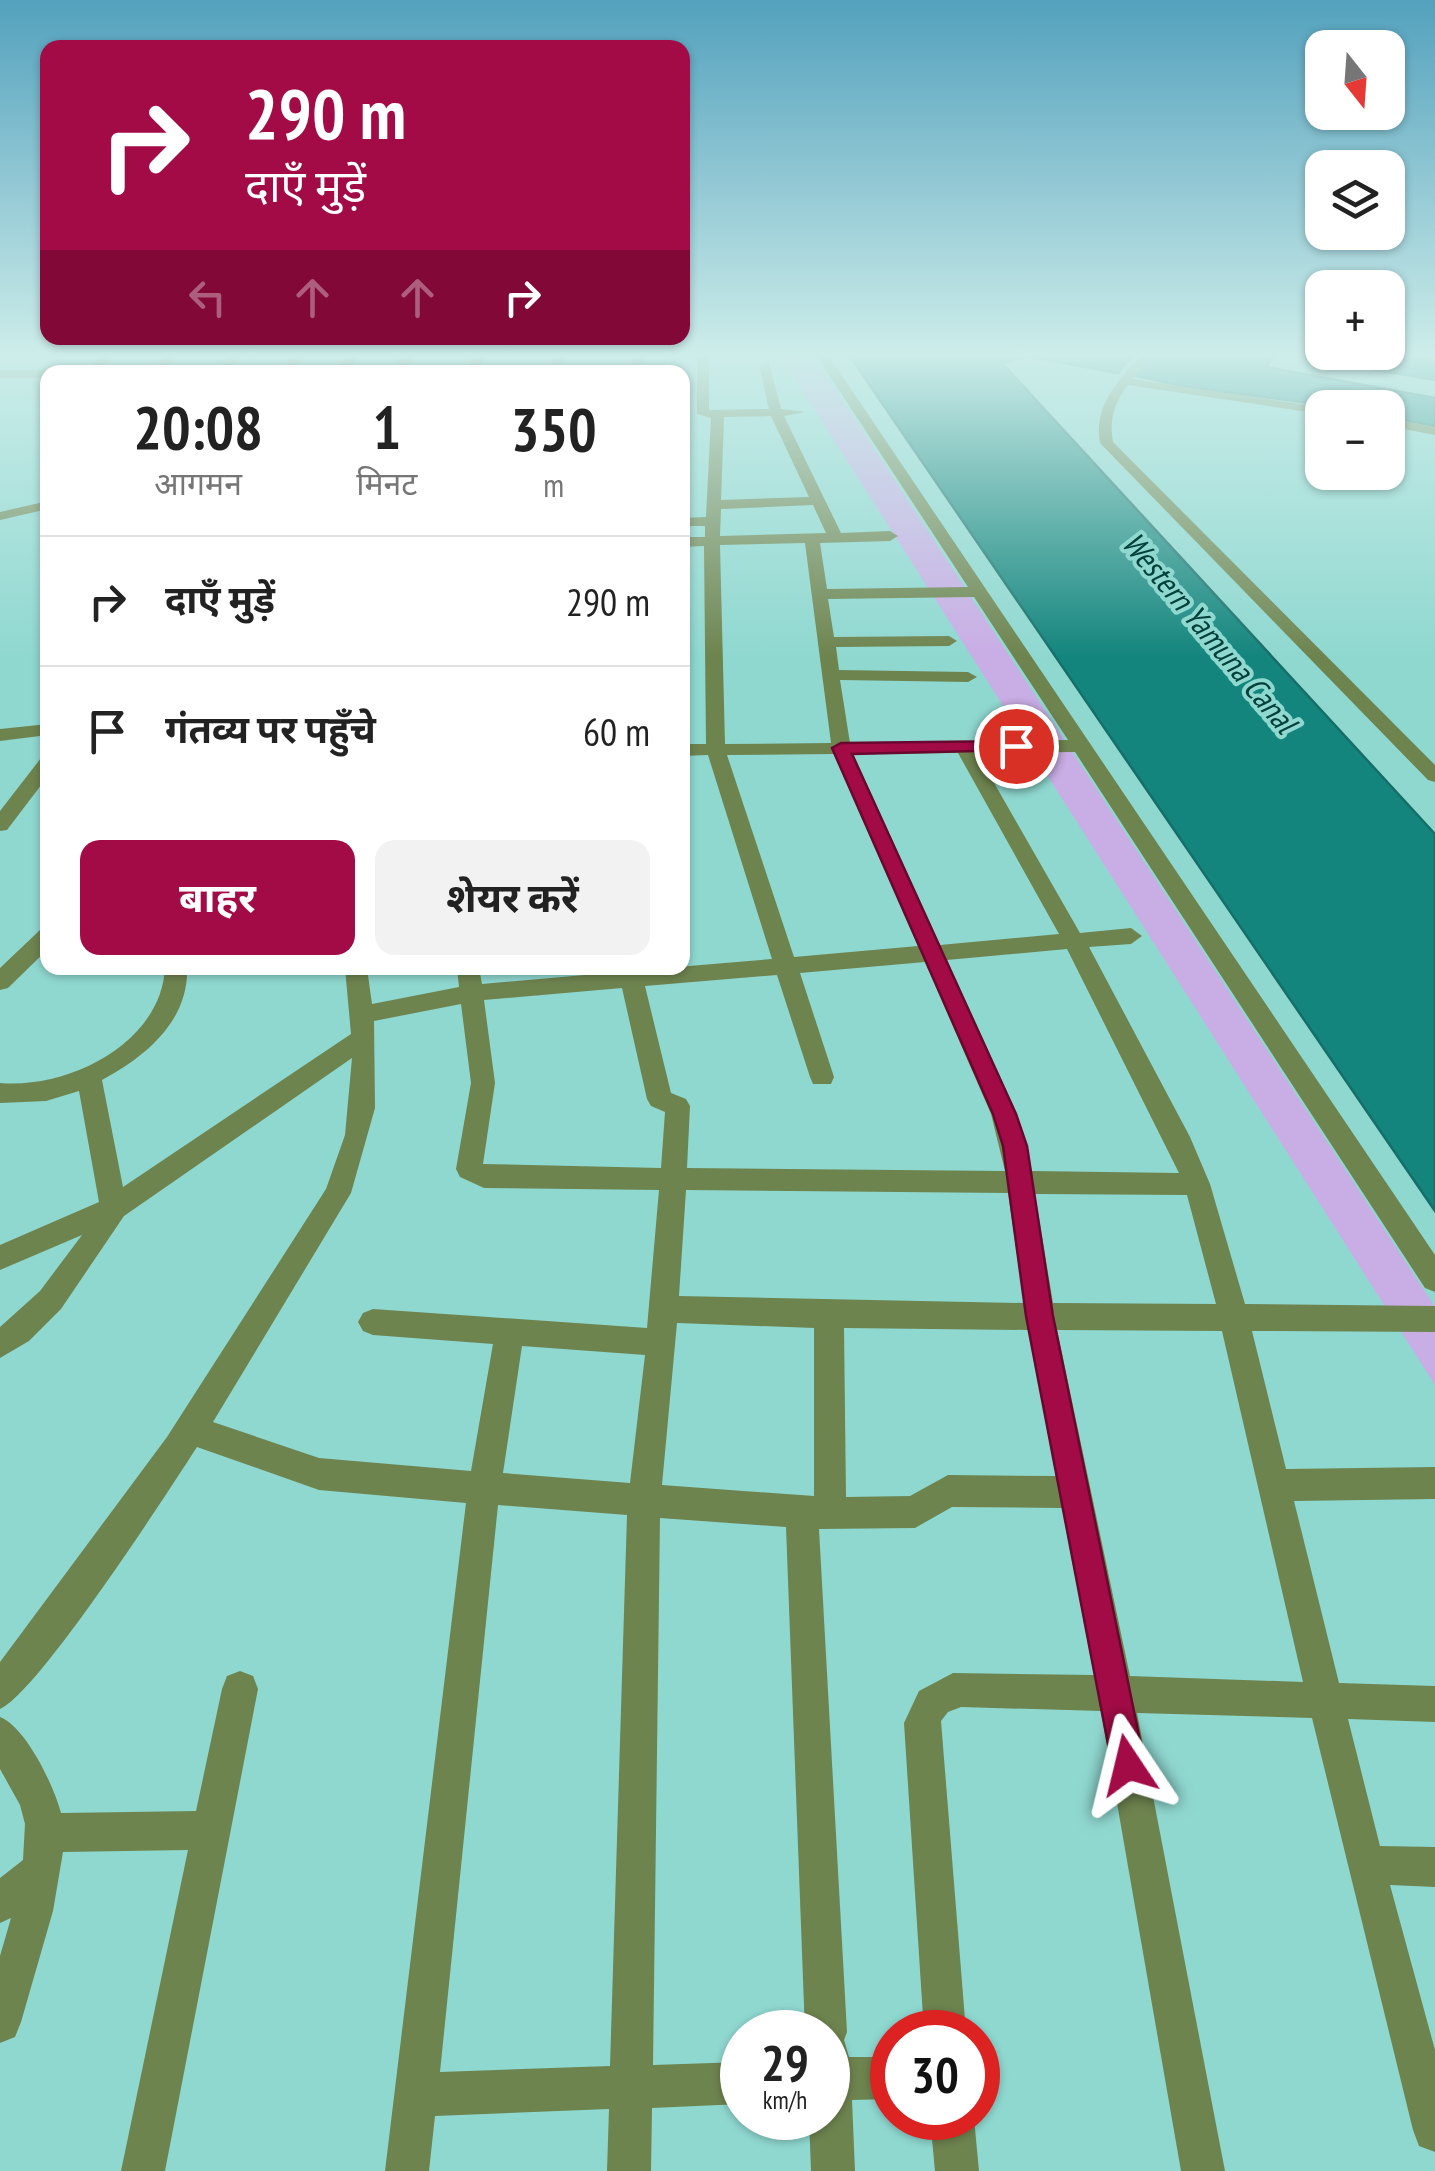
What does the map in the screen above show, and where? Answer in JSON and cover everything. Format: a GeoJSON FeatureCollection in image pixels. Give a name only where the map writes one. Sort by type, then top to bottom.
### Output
{"type":"FeatureCollection","features":[{"type":"Feature","properties":{"kind":"street"},"geometry":{"type":"LineString","coordinates":[[716,453],[712,522],[716,750],[822,1077]]}},
{"type":"Feature","properties":{"kind":"street"},"geometry":{"type":"LineString","coordinates":[[794,453],[816,501],[824,538],[818,594],[841,748],[1004,1114],[1022,1185],[1040,1316],[1115,1692],[1203,2171]]}},
{"type":"Feature","properties":{"kind":"street"},"geometry":{"type":"LineString","coordinates":[[887,453],[1435,1279]]}},
{"type":"Feature","properties":{"kind":"street"},"geometry":{"type":"LineString","coordinates":[[1116,453],[1435,776]]}},
{"type":"Feature","properties":{"kind":"street"},"geometry":{"type":"LineString","coordinates":[[690,537],[712,522],[816,501]]}},
{"type":"Feature","properties":{"kind":"street"},"geometry":{"type":"LineString","coordinates":[[0,516],[40,511]]}},
{"type":"Feature","properties":{"kind":"street"},"geometry":{"type":"LineString","coordinates":[[690,522],[824,538],[890,536]]}},
{"type":"Feature","properties":{"kind":"street"},"geometry":{"type":"LineString","coordinates":[[818,594],[979,592]]}},
{"type":"Feature","properties":{"kind":"street"},"geometry":{"type":"LineString","coordinates":[[824,642],[949,641]]}},
{"type":"Feature","properties":{"kind":"street"},"geometry":{"type":"LineString","coordinates":[[828,675],[968,677]]}},
{"type":"Feature","properties":{"kind":"street"},"geometry":{"type":"LineString","coordinates":[[0,735],[40,730]]}},
{"type":"Feature","properties":{"kind":"street"},"geometry":{"type":"LineString","coordinates":[[690,750],[1082,746]]}},
{"type":"Feature","properties":{"kind":"street"},"geometry":{"type":"LineString","coordinates":[[965,748],[1074,941],[1177,1137],[1197,1184],[1234,1318],[1365,1865],[1435,2130]]}},
{"type":"Feature","properties":{"kind":"street"},"geometry":{"type":"LineString","coordinates":[[0,825],[40,772]]}},
{"type":"Feature","properties":{"kind":"street"},"geometry":{"type":"LineString","coordinates":[[690,970],[786,966],[1131,936]]}},
{"type":"Feature","properties":{"kind":"street"},"geometry":{"type":"LineString","coordinates":[[0,982],[40,943]]}},
{"type":"Feature","properties":{"kind":"street"},"geometry":{"type":"LineString","coordinates":[[0,1093],[27,1096],[88,1078],[152,1031],[172,1002],[175,975]]}},
{"type":"Feature","properties":{"kind":"street"},"geometry":{"type":"LineString","coordinates":[[0,1691],[71,1603],[193,1430],[338,1193],[354,1156],[364,1114],[357,975]]}},
{"type":"Feature","properties":{"kind":"street"},"geometry":{"type":"LineString","coordinates":[[0,1258],[114,1208],[362,1026],[470,980],[570,975]]}},
{"type":"Feature","properties":{"kind":"street"},"geometry":{"type":"LineString","coordinates":[[629,2171],[644,1500],[662,1343],[678,1109],[660,1098],[631,975]]}},
{"type":"Feature","properties":{"kind":"street"},"geometry":{"type":"LineString","coordinates":[[470,980],[483,1083],[469,1169],[484,1177],[1197,1184]]}},
{"type":"Feature","properties":{"kind":"street"},"geometry":{"type":"LineString","coordinates":[[0,1344],[33,1319],[69,1278],[114,1208],[88,1078]]}},
{"type":"Feature","properties":{"kind":"street"},"geometry":{"type":"LineString","coordinates":[[662,1309],[829,1315],[1435,1319]]}},
{"type":"Feature","properties":{"kind":"street"},"geometry":{"type":"LineString","coordinates":[[826,2010],[816,1512],[829,1315]]}},
{"type":"Feature","properties":{"kind":"street"},"geometry":{"type":"LineString","coordinates":[[373,1322],[662,1343]]}},
{"type":"Feature","properties":{"kind":"street"},"geometry":{"type":"LineString","coordinates":[[407,2171],[484,1488],[510,1331]]}},
{"type":"Feature","properties":{"kind":"street"},"geometry":{"type":"LineString","coordinates":[[193,1430],[319,1474],[644,1500],[816,1512],[914,1512],[938,1495],[966,1489],[1074,1492]]}},
{"type":"Feature","properties":{"kind":"street"},"geometry":{"type":"LineString","coordinates":[[1274,1485],[1435,1483]]}},
{"type":"Feature","properties":{"kind":"street"},"geometry":{"type":"LineString","coordinates":[[144,2171],[240,1688]]}},
{"type":"Feature","properties":{"kind":"street"},"geometry":{"type":"LineString","coordinates":[[943,2010],[922,1723],[928,1703],[942,1693],[961,1689],[1115,1692],[1435,1704]]}},
{"type":"Feature","properties":{"kind":"street"},"geometry":{"type":"LineString","coordinates":[[0,1735],[40,1804],[44,1851],[0,2022]]}},
{"type":"Feature","properties":{"kind":"street"},"geometry":{"type":"LineString","coordinates":[[0,1903],[44,1851],[212,1830]]}},
{"type":"Feature","properties":{"kind":"street"},"geometry":{"type":"LineString","coordinates":[[1365,1865],[1435,1867]]}},
{"type":"Feature","properties":{"kind":"street"},"geometry":{"type":"LineString","coordinates":[[415,2095],[720,2084]]}},
{"type":"Feature","properties":{"kind":"street"},"geometry":{"type":"LineString","coordinates":[[831,2140],[833,2171]]}},
{"type":"Feature","properties":{"kind":"street"},"geometry":{"type":"LineString","coordinates":[[954,2140],[958,2171]]}},
{"type":"Feature","properties":{"kind":"shaded area"},"geometry":{"type":"Polygon","coordinates":[[[842,453],[877,453],[1435,1307],[1435,1385],[842,453]]]}},
{"type":"Feature","properties":{"kind":"water","name":"Western Yamuna Canal"},"geometry":{"type":"Polygon","coordinates":[[[916,453],[1085,453],[1435,834],[1435,1211],[916,453]]]}},
{"type":"Feature","properties":{"kind":"route"},"geometry":{"type":"LineString","coordinates":[[1016,746],[841,748],[1015,1146],[1040,1316],[1128,1765]]}}]}
